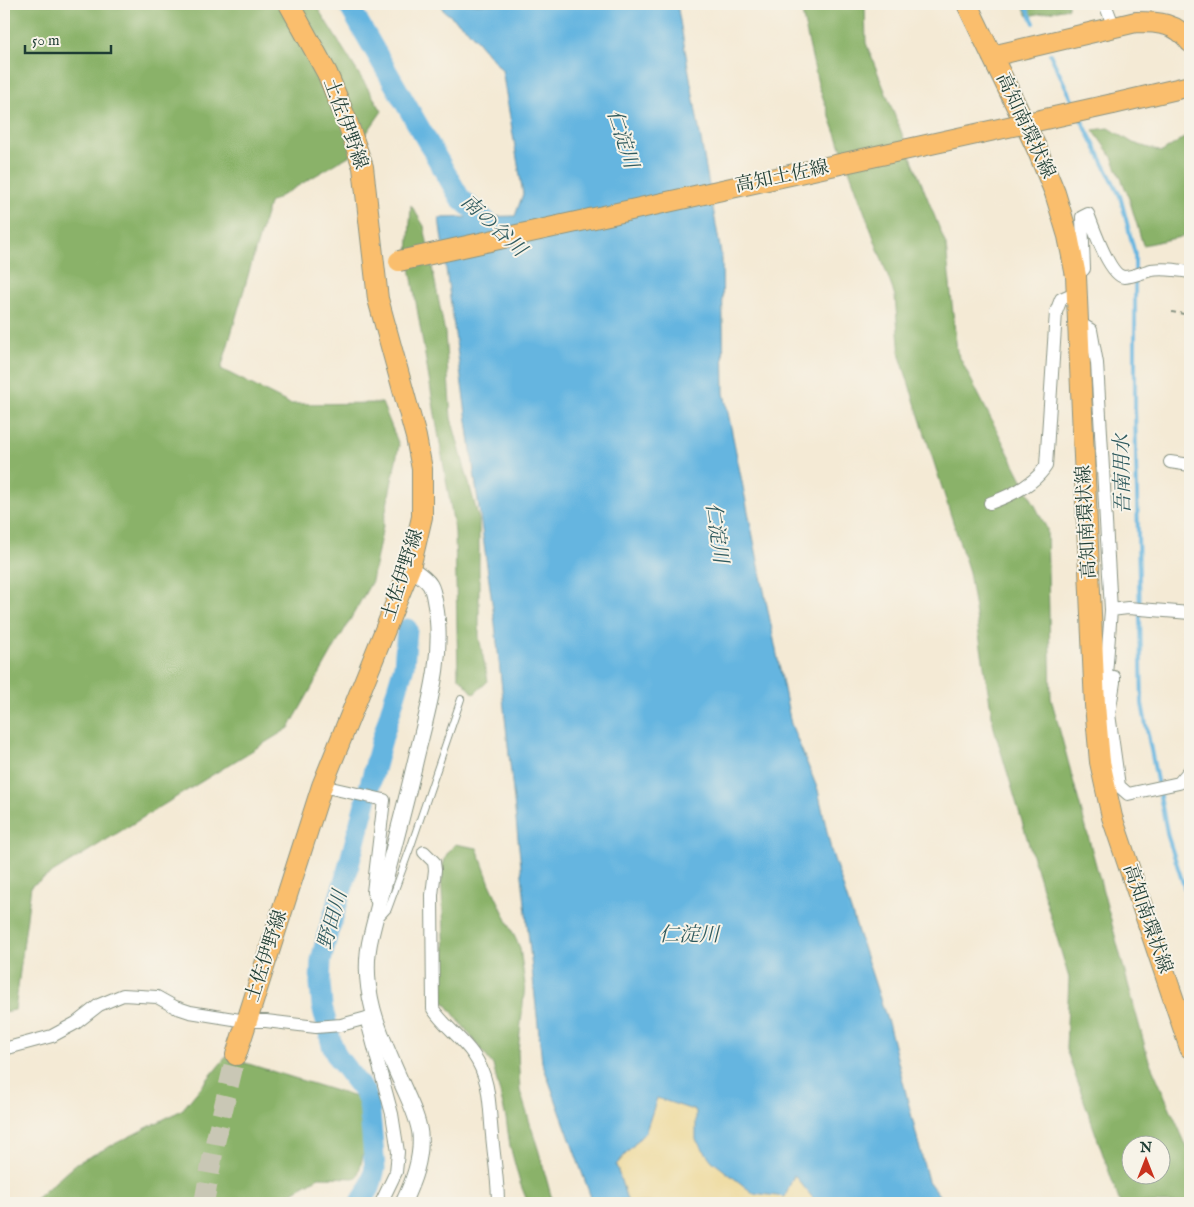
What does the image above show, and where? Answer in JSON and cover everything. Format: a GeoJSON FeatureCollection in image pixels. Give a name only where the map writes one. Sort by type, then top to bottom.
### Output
{"type":"FeatureCollection","features":[{"type":"Feature","properties":{"kind":"main road","name":"土佐伊野線"},"geometry":{"type":"LineString","coordinates":[[236,1055],[322,786],[410,568],[422,517],[422,469],[416,437],[380,307],[373,266],[363,167],[347,121],[327,73],[289,4]]}},
{"type":"Feature","properties":{"kind":"main road","name":"高知南環状線"},"geometry":{"type":"LineString","coordinates":[[966,4],[1037,149],[1055,193],[1068,236],[1076,284],[1095,705],[1100,762],[1112,817],[1190,1048]]}},
{"type":"Feature","properties":{"kind":"main road"},"geometry":{"type":"LineString","coordinates":[[992,56],[1136,22],[1157,22],[1172,26],[1185,34],[1190,42]]}},
{"type":"Feature","properties":{"kind":"main road","name":"高知土佐線"},"geometry":{"type":"LineString","coordinates":[[373,266],[1190,86]]}},
{"type":"Feature","properties":{"kind":"street"},"geometry":{"type":"LineString","coordinates":[[1105,4],[1114,27]]}},
{"type":"Feature","properties":{"kind":"street"},"geometry":{"type":"LineString","coordinates":[[990,504],[1009,496],[1041,474],[1046,466],[1056,312],[1061,299],[1076,284],[1084,269],[1082,217],[1088,214],[1111,268],[1118,275],[1125,277],[1153,270],[1167,269],[1190,272]]}},
{"type":"Feature","properties":{"kind":"street"},"geometry":{"type":"LineString","coordinates":[[1078,322],[1091,330],[1097,363],[1111,610],[1106,688],[1102,698],[1095,705]]}},
{"type":"Feature","properties":{"kind":"street"},"geometry":{"type":"LineString","coordinates":[[1170,462],[1190,465]]}},
{"type":"Feature","properties":{"kind":"street"},"geometry":{"type":"LineString","coordinates":[[381,1203],[396,1172],[398,1152],[392,1114],[370,1017],[368,968],[370,940],[432,689],[438,639],[438,620],[432,590],[425,579],[410,568]]}},
{"type":"Feature","properties":{"kind":"street"},"geometry":{"type":"LineString","coordinates":[[1111,610],[1128,608],[1190,613]]}},
{"type":"Feature","properties":{"kind":"street"},"geometry":{"type":"LineString","coordinates":[[1109,635],[1114,682],[1109,714],[1119,786],[1128,794],[1179,783],[1190,770]]}},
{"type":"Feature","properties":{"kind":"street"},"geometry":{"type":"LineString","coordinates":[[322,786],[368,795],[382,799],[385,803],[374,892],[379,906]]}},
{"type":"Feature","properties":{"kind":"street"},"geometry":{"type":"LineString","coordinates":[[424,852],[434,862],[435,870],[432,894],[433,1009],[441,1021],[473,1054],[485,1078],[490,1098],[492,1136],[498,1180],[498,1203]]}},
{"type":"Feature","properties":{"kind":"street"},"geometry":{"type":"LineString","coordinates":[[4,1049],[52,1036],[76,1023],[99,1005],[123,995],[157,997],[175,1007],[190,1012],[246,1021],[266,1021],[316,1027],[341,1025],[370,1017]]}},
{"type":"Feature","properties":{"kind":"street"},"geometry":{"type":"LineString","coordinates":[[370,1017],[412,1106],[420,1134],[417,1170],[403,1203]]}},
{"type":"Feature","properties":{"kind":"lane"},"geometry":{"type":"LineString","coordinates":[[374,924],[388,909],[412,846],[461,700]]}},
{"type":"Feature","properties":{"kind":"path"},"geometry":{"type":"LineString","coordinates":[[1172,312],[1190,315]]}},
{"type":"Feature","properties":{"kind":"green space"},"geometry":{"type":"Polygon","coordinates":[[[4,4],[315,4],[382,111],[352,154],[269,203],[221,369],[290,404],[382,403],[399,445],[372,581],[289,728],[31,886],[15,1010],[4,1012],[4,4]]]}},
{"type":"Feature","properties":{"kind":"green space"},"geometry":{"type":"Polygon","coordinates":[[[800,4],[865,4],[866,43],[946,245],[957,352],[1047,529],[1051,698],[1148,1058],[1190,1154],[1190,1203],[1120,1203],[1066,1049],[1069,978],[994,728],[969,572],[900,356],[895,296],[818,84],[800,4]]]}},
{"type":"Feature","properties":{"kind":"green space"},"geometry":{"type":"Polygon","coordinates":[[[1022,4],[1068,4],[1068,8],[1028,16],[1022,4]]]}},
{"type":"Feature","properties":{"kind":"green space"},"geometry":{"type":"Polygon","coordinates":[[[1109,128],[1133,143],[1162,152],[1190,134],[1190,235],[1143,245],[1128,195],[1112,157],[1093,130],[1109,128]]]}},
{"type":"Feature","properties":{"kind":"green space"},"geometry":{"type":"Polygon","coordinates":[[[411,205],[424,226],[445,333],[451,418],[479,520],[479,637],[488,681],[474,694],[458,676],[455,532],[408,255],[411,205]]]}},
{"type":"Feature","properties":{"kind":"green space"},"geometry":{"type":"Polygon","coordinates":[[[455,844],[477,848],[490,884],[520,948],[525,985],[518,1052],[520,1091],[553,1203],[528,1203],[520,1183],[510,1146],[506,1118],[493,1065],[439,995],[445,954],[441,870],[447,854],[455,844]]]}},
{"type":"Feature","properties":{"kind":"green space"},"geometry":{"type":"Polygon","coordinates":[[[226,1057],[362,1099],[369,1134],[357,1178],[319,1177],[273,1203],[31,1203],[77,1163],[182,1110],[226,1057]]]}},
{"type":"Feature","properties":{"kind":"sand"},"geometry":{"type":"Polygon","coordinates":[[[657,1097],[696,1111],[794,1174],[817,1203],[628,1203],[616,1165],[646,1131],[657,1097]]]}},
{"type":"Feature","properties":{"kind":"water","name":"仁淀川"},"geometry":{"type":"Polygon","coordinates":[[[442,4],[677,4],[722,259],[724,393],[791,724],[818,790],[831,850],[889,1026],[928,1181],[945,1203],[817,1203],[794,1175],[785,1197],[753,1193],[712,1161],[696,1140],[696,1111],[657,1098],[646,1131],[616,1165],[628,1203],[593,1203],[542,1062],[495,624],[439,218],[515,216],[523,194],[502,70],[467,29],[443,10],[442,4]]]}},
{"type":"Feature","properties":{"kind":"waterway","name":"南の谷川"},"geometry":{"type":"LineString","coordinates":[[348,4],[460,198],[503,236]]}},
{"type":"Feature","properties":{"kind":"waterway","name":"吾南用水"},"geometry":{"type":"LineString","coordinates":[[1025,4],[1034,23]]}},
{"type":"Feature","properties":{"kind":"waterway","name":"吾南用水"},"geometry":{"type":"LineString","coordinates":[[1050,54],[1075,106]]}},
{"type":"Feature","properties":{"kind":"waterway","name":"吾南用水"},"geometry":{"type":"LineString","coordinates":[[1080,117],[1120,196],[1135,254],[1135,410],[1142,704],[1168,837],[1190,905]]}},
{"type":"Feature","properties":{"kind":"waterway","name":"野田川"},"geometry":{"type":"LineString","coordinates":[[360,1203],[370,1188],[375,1168],[369,1103],[365,1093],[338,1058],[332,1045],[322,1006],[321,961],[404,666],[407,629]]}},
{"type":"Feature","properties":{"kind":"tunnel"},"geometry":{"type":"LineString","coordinates":[[204,1203],[215,1143],[236,1055]]}}]}
